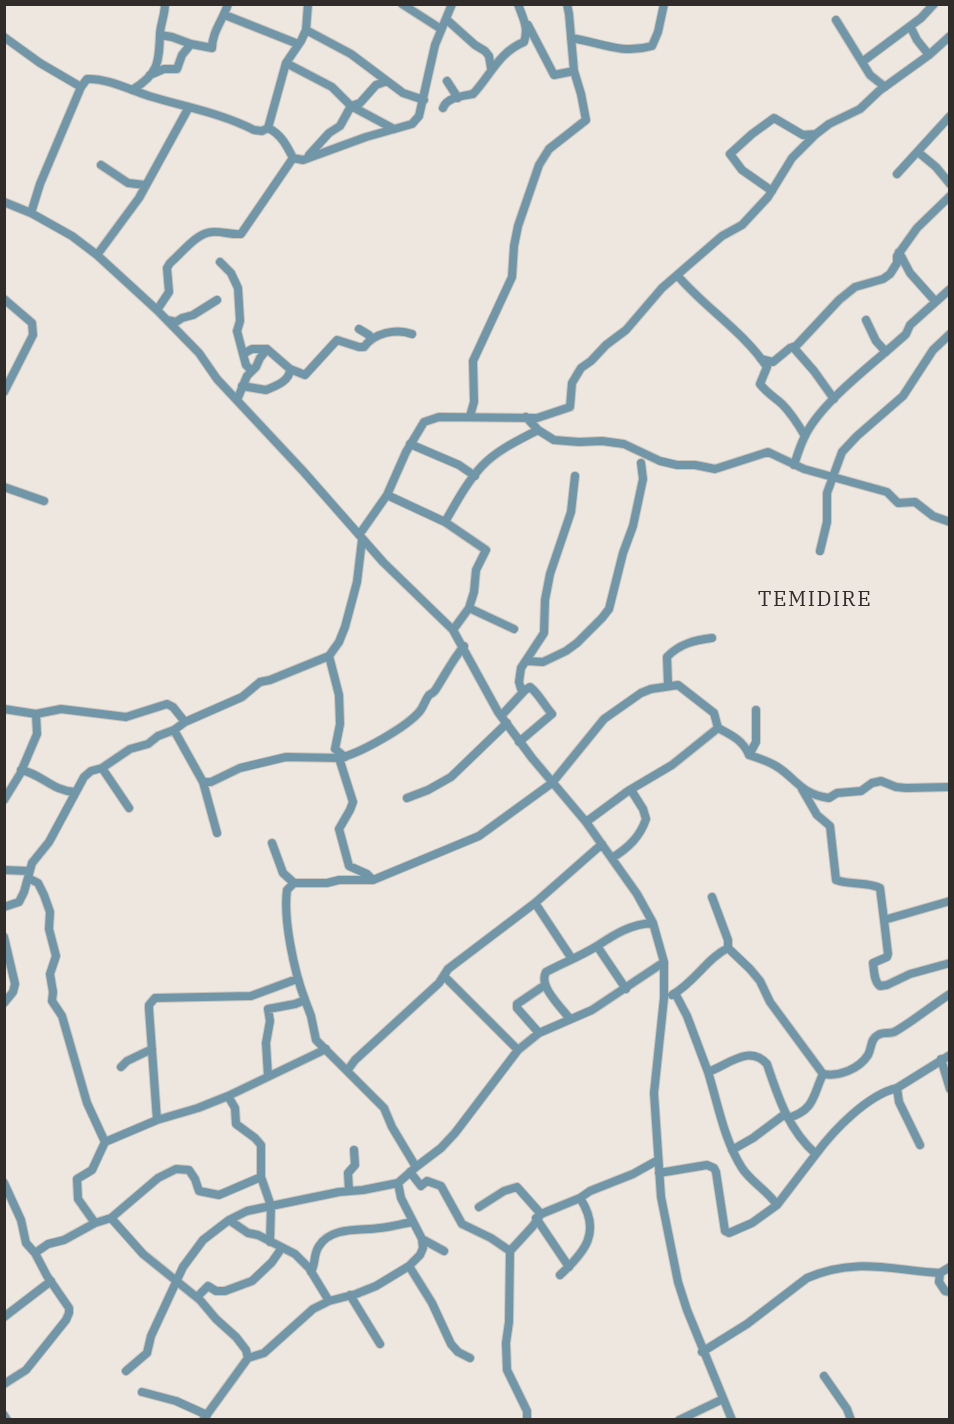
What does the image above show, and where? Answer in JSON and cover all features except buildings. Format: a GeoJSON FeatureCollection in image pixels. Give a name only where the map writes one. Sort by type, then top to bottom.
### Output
{"type":"FeatureCollection","features":[{"type":"Feature","properties":{"kind":"street"},"geometry":{"type":"LineString","coordinates":[[132,90],[144,83],[160,56],[160,35],[165,4]]}},
{"type":"Feature","properties":{"kind":"street"},"geometry":{"type":"LineString","coordinates":[[160,35],[212,48],[214,32],[225,15],[228,4]]}},
{"type":"Feature","properties":{"kind":"street"},"geometry":{"type":"LineString","coordinates":[[31,213],[39,184],[81,87],[87,79],[92,78],[208,111],[254,130],[262,131],[268,128],[286,63],[306,30],[308,4]]}},
{"type":"Feature","properties":{"kind":"street"},"geometry":{"type":"LineString","coordinates":[[402,4],[441,29]]}},
{"type":"Feature","properties":{"kind":"street"},"geometry":{"type":"LineString","coordinates":[[293,158],[303,160],[412,124],[419,116],[435,45],[452,4]]}},
{"type":"Feature","properties":{"kind":"street"},"geometry":{"type":"LineString","coordinates":[[518,4],[554,75],[574,71]]}},
{"type":"Feature","properties":{"kind":"street"},"geometry":{"type":"LineString","coordinates":[[470,416],[474,402],[473,361],[512,277],[518,226],[539,165],[543,157],[559,140],[585,123],[587,116],[574,71],[567,4]]}},
{"type":"Feature","properties":{"kind":"street"},"geometry":{"type":"LineString","coordinates":[[571,38],[608,48],[628,49],[652,46],[658,32],[664,4]]}},
{"type":"Feature","properties":{"kind":"street"},"geometry":{"type":"LineString","coordinates":[[862,62],[910,26],[934,4]]}},
{"type":"Feature","properties":{"kind":"street"},"geometry":{"type":"LineString","coordinates":[[225,15],[298,44]]}},
{"type":"Feature","properties":{"kind":"street"},"geometry":{"type":"LineString","coordinates":[[446,19],[485,51],[489,56],[491,68]]}},
{"type":"Feature","properties":{"kind":"street"},"geometry":{"type":"LineString","coordinates":[[836,20],[870,75],[885,87]]}},
{"type":"Feature","properties":{"kind":"street"},"geometry":{"type":"LineString","coordinates":[[443,108],[445,103],[474,94],[491,68],[513,46],[524,42],[527,33],[526,21]]}},
{"type":"Feature","properties":{"kind":"street"},"geometry":{"type":"LineString","coordinates":[[910,26],[917,40],[929,55]]}},
{"type":"Feature","properties":{"kind":"street"},"geometry":{"type":"LineString","coordinates":[[306,30],[351,54],[403,93],[424,100]]}},
{"type":"Feature","properties":{"kind":"street"},"geometry":{"type":"LineString","coordinates":[[4,906],[19,902],[32,863],[49,842],[75,792],[84,777],[91,771],[102,768],[130,749],[148,744],[185,722],[242,697],[260,682],[329,656],[339,642],[345,627],[357,582],[361,538],[387,495],[410,444],[424,422],[439,417],[537,418],[570,407],[572,383],[581,368],[626,330],[662,288],[722,236],[742,225],[772,191],[792,159],[816,134],[829,124],[860,109],[950,36]]}},
{"type":"Feature","properties":{"kind":"street"},"geometry":{"type":"LineString","coordinates":[[4,37],[40,63],[81,87]]}},
{"type":"Feature","properties":{"kind":"street"},"geometry":{"type":"LineString","coordinates":[[150,75],[164,69],[177,69],[182,55],[191,44]]}},
{"type":"Feature","properties":{"kind":"street"},"geometry":{"type":"LineString","coordinates":[[286,63],[332,87],[351,106],[394,129]]}},
{"type":"Feature","properties":{"kind":"street"},"geometry":{"type":"LineString","coordinates":[[303,160],[315,151],[329,133],[340,126],[351,106],[360,103],[376,85],[387,81]]}},
{"type":"Feature","properties":{"kind":"street"},"geometry":{"type":"LineString","coordinates":[[447,81],[458,98]]}},
{"type":"Feature","properties":{"kind":"street"},"geometry":{"type":"LineString","coordinates":[[96,255],[123,221],[189,107]]}},
{"type":"Feature","properties":{"kind":"street"},"geometry":{"type":"LineString","coordinates":[[897,174],[950,116]]}},
{"type":"Feature","properties":{"kind":"street"},"geometry":{"type":"LineString","coordinates":[[772,191],[742,170],[730,154],[774,118],[803,135],[816,134]]}},
{"type":"Feature","properties":{"kind":"street"},"geometry":{"type":"LineString","coordinates":[[268,128],[284,140],[293,158]]}},
{"type":"Feature","properties":{"kind":"street"},"geometry":{"type":"LineString","coordinates":[[918,152],[936,167],[950,184]]}},
{"type":"Feature","properties":{"kind":"street"},"geometry":{"type":"LineString","coordinates":[[157,310],[170,292],[167,268],[170,263],[203,234],[214,231],[233,235],[241,234],[293,158]]}},
{"type":"Feature","properties":{"kind":"street"},"geometry":{"type":"LineString","coordinates":[[101,165],[128,183],[145,185]]}},
{"type":"Feature","properties":{"kind":"street"},"geometry":{"type":"LineString","coordinates":[[761,359],[773,362],[796,346],[839,300],[855,287],[883,279],[890,274],[897,263],[899,252],[919,226],[950,196]]}},
{"type":"Feature","properties":{"kind":"street"},"geometry":{"type":"LineString","coordinates":[[4,202],[31,213],[72,236],[157,310],[199,353],[217,379],[383,562],[453,630],[519,742],[586,822],[637,894],[653,923],[664,962],[664,998],[654,1093],[661,1197],[678,1282],[702,1352],[732,1419]]}},
{"type":"Feature","properties":{"kind":"street"},"geometry":{"type":"LineString","coordinates":[[899,252],[910,273],[935,301]]}},
{"type":"Feature","properties":{"kind":"street"},"geometry":{"type":"LineString","coordinates":[[220,262],[231,273],[238,288],[240,321],[237,331],[246,365],[252,371]]}},
{"type":"Feature","properties":{"kind":"street"},"geometry":{"type":"LineString","coordinates":[[677,275],[700,299],[738,332],[761,359],[767,367],[760,384],[767,394],[779,401],[790,413],[805,436]]}},
{"type":"Feature","properties":{"kind":"street"},"geometry":{"type":"LineString","coordinates":[[794,465],[805,436],[818,416],[906,334],[910,325],[950,289]]}},
{"type":"Feature","properties":{"kind":"street"},"geometry":{"type":"LineString","coordinates":[[4,299],[32,323],[33,335],[4,392]]}},
{"type":"Feature","properties":{"kind":"street"},"geometry":{"type":"LineString","coordinates":[[165,320],[176,322],[193,315],[217,300]]}},
{"type":"Feature","properties":{"kind":"street"},"geometry":{"type":"LineString","coordinates":[[866,320],[876,341],[886,352]]}},
{"type":"Feature","properties":{"kind":"street"},"geometry":{"type":"LineString","coordinates":[[359,329],[369,335],[370,339]]}},
{"type":"Feature","properties":{"kind":"street"},"geometry":{"type":"LineString","coordinates":[[243,354],[252,349],[267,350],[290,369],[305,375],[338,340],[364,347],[370,339],[394,332],[402,331],[412,334]]}},
{"type":"Feature","properties":{"kind":"street"},"geometry":{"type":"LineString","coordinates":[[820,551],[827,522],[827,493],[842,453],[857,436],[903,396],[933,350],[950,334]]}},
{"type":"Feature","properties":{"kind":"street"},"geometry":{"type":"LineString","coordinates":[[793,347],[834,399]]}},
{"type":"Feature","properties":{"kind":"street"},"geometry":{"type":"LineString","coordinates":[[237,400],[242,387],[267,350]]}},
{"type":"Feature","properties":{"kind":"street"},"geometry":{"type":"LineString","coordinates":[[242,387],[266,390],[287,378],[290,369]]}},
{"type":"Feature","properties":{"kind":"street"},"geometry":{"type":"LineString","coordinates":[[526,417],[549,438],[562,442],[602,441],[624,444],[660,461],[677,465],[695,465],[715,469],[768,452],[794,465],[887,492],[898,503],[915,502],[933,516],[949,521]]}},
{"type":"Feature","properties":{"kind":"street"},"geometry":{"type":"LineString","coordinates":[[446,522],[462,493],[482,465],[502,449],[538,430]]}},
{"type":"Feature","properties":{"kind":"street"},"geometry":{"type":"LineString","coordinates":[[410,444],[459,465],[474,476]]}},
{"type":"Feature","properties":{"kind":"street"},"geometry":{"type":"LineString","coordinates":[[527,661],[543,662],[566,651],[603,618],[609,609],[623,553],[633,526],[643,479],[641,463]]}},
{"type":"Feature","properties":{"kind":"street"},"geometry":{"type":"LineString","coordinates":[[525,690],[521,689],[519,682],[521,668],[544,633],[545,600],[550,574],[571,512],[575,476]]}},
{"type":"Feature","properties":{"kind":"street"},"geometry":{"type":"LineString","coordinates":[[4,487],[44,501]]}},
{"type":"Feature","properties":{"kind":"street"},"geometry":{"type":"LineString","coordinates":[[387,495],[446,522],[486,550],[476,570],[470,608],[453,630]]}},
{"type":"Feature","properties":{"kind":"street"},"geometry":{"type":"LineString","coordinates":[[470,608],[514,629]]}},
{"type":"Feature","properties":{"kind":"street"},"geometry":{"type":"LineString","coordinates":[[668,686],[666,657],[673,650],[687,643],[712,638]]}},
{"type":"Feature","properties":{"kind":"street"},"geometry":{"type":"LineString","coordinates":[[203,782],[211,782],[240,768],[286,757],[342,758],[381,740],[419,712],[451,668],[455,656],[464,646]]}},
{"type":"Feature","properties":{"kind":"street"},"geometry":{"type":"LineString","coordinates":[[329,656],[339,695],[340,724],[335,749],[342,758],[352,802],[339,829],[349,866],[367,874],[373,880]]}},
{"type":"Feature","properties":{"kind":"street"},"geometry":{"type":"LineString","coordinates":[[272,843],[283,873],[294,883],[373,880],[479,836],[552,783],[604,719],[641,693],[678,685],[714,713],[718,728],[738,739],[746,747],[749,755],[777,766],[802,789],[818,815],[830,826],[836,880],[846,884],[874,885],[880,888],[888,954],[887,957],[873,963],[877,985],[887,985],[910,974],[950,963]]}},
{"type":"Feature","properties":{"kind":"street"},"geometry":{"type":"LineString","coordinates":[[407,798],[429,790],[451,777],[530,687],[552,714],[519,742]]}},
{"type":"Feature","properties":{"kind":"street"},"geometry":{"type":"LineString","coordinates":[[4,709],[36,714],[61,709],[126,717],[167,704],[173,707],[185,722]]}},
{"type":"Feature","properties":{"kind":"street"},"geometry":{"type":"LineString","coordinates":[[749,755],[756,742],[756,710]]}},
{"type":"Feature","properties":{"kind":"street"},"geometry":{"type":"LineString","coordinates":[[4,800],[7,788],[21,770],[37,735],[36,714]]}},
{"type":"Feature","properties":{"kind":"street"},"geometry":{"type":"LineString","coordinates":[[586,822],[631,790],[672,765],[718,728]]}},
{"type":"Feature","properties":{"kind":"street"},"geometry":{"type":"LineString","coordinates":[[174,730],[203,782],[217,833]]}},
{"type":"Feature","properties":{"kind":"street"},"geometry":{"type":"LineString","coordinates":[[102,768],[129,808]]}},
{"type":"Feature","properties":{"kind":"street"},"geometry":{"type":"LineString","coordinates":[[21,770],[31,772],[56,788],[75,792]]}},
{"type":"Feature","properties":{"kind":"street"},"geometry":{"type":"LineString","coordinates":[[802,789],[829,798],[837,793],[861,791],[872,783],[881,781],[896,788],[950,787]]}},
{"type":"Feature","properties":{"kind":"street"},"geometry":{"type":"LineString","coordinates":[[612,858],[629,847],[639,835],[646,819],[640,803],[631,790]]}},
{"type":"Feature","properties":{"kind":"street"},"geometry":{"type":"LineString","coordinates":[[346,1071],[355,1060],[439,983],[448,969],[535,903],[602,844]]}},
{"type":"Feature","properties":{"kind":"street"},"geometry":{"type":"LineString","coordinates":[[4,870],[28,875],[38,883],[45,895],[50,912],[49,929],[56,956],[50,974],[52,1001],[62,1016],[87,1103],[105,1142]]}},
{"type":"Feature","properties":{"kind":"street"},"geometry":{"type":"LineString","coordinates":[[294,883],[287,890],[285,908],[297,979],[311,1016],[316,1040],[384,1108],[421,1186],[427,1181],[441,1186],[462,1224],[491,1238],[510,1251]]}},
{"type":"Feature","properties":{"kind":"street"},"geometry":{"type":"LineString","coordinates":[[712,897],[728,940],[728,948],[760,981],[770,1002],[823,1074]]}},
{"type":"Feature","properties":{"kind":"street"},"geometry":{"type":"LineString","coordinates":[[884,920],[950,901]]}},
{"type":"Feature","properties":{"kind":"street"},"geometry":{"type":"LineString","coordinates":[[535,903],[572,959]]}},
{"type":"Feature","properties":{"kind":"street"},"geometry":{"type":"LineString","coordinates":[[570,1019],[545,985],[546,972],[597,946],[624,929],[643,923],[653,923]]}},
{"type":"Feature","properties":{"kind":"street"},"geometry":{"type":"LineString","coordinates":[[4,937],[15,984],[13,992],[4,1003]]}},
{"type":"Feature","properties":{"kind":"street"},"geometry":{"type":"LineString","coordinates":[[597,946],[626,989]]}},
{"type":"Feature","properties":{"kind":"street"},"geometry":{"type":"LineString","coordinates":[[664,998],[675,993],[728,948]]}},
{"type":"Feature","properties":{"kind":"street"},"geometry":{"type":"LineString","coordinates":[[126,1371],[147,1353],[151,1336],[183,1267],[203,1239],[229,1220],[247,1211],[398,1183],[441,1148],[464,1124],[518,1050],[539,1033],[592,1010],[664,962]]}},
{"type":"Feature","properties":{"kind":"street"},"geometry":{"type":"LineString","coordinates":[[444,976],[518,1050]]}},
{"type":"Feature","properties":{"kind":"street"},"geometry":{"type":"LineString","coordinates":[[157,1120],[149,1009],[149,1005],[155,998],[251,996],[297,979]]}},
{"type":"Feature","properties":{"kind":"street"},"geometry":{"type":"LineString","coordinates":[[539,1033],[517,1008],[517,1004],[545,985]]}},
{"type":"Feature","properties":{"kind":"street"},"geometry":{"type":"LineString","coordinates":[[675,993],[687,1016],[708,1072],[732,1150],[744,1171],[773,1198],[777,1205]]}},
{"type":"Feature","properties":{"kind":"street"},"geometry":{"type":"LineString","coordinates":[[823,1074],[842,1073],[853,1068],[864,1061],[873,1039],[878,1035],[893,1033],[919,1018],[950,994]]}},
{"type":"Feature","properties":{"kind":"street"},"geometry":{"type":"LineString","coordinates":[[268,1076],[266,1043],[270,1021],[268,1009],[305,1000]]}},
{"type":"Feature","properties":{"kind":"street"},"geometry":{"type":"LineString","coordinates":[[121,1067],[152,1049]]}},
{"type":"Feature","properties":{"kind":"street"},"geometry":{"type":"LineString","coordinates":[[95,1223],[78,1199],[77,1179],[92,1170],[105,1142],[157,1120],[228,1096],[326,1049]]}},
{"type":"Feature","properties":{"kind":"street"},"geometry":{"type":"LineString","coordinates":[[708,1072],[746,1054],[761,1058],[767,1064],[786,1116],[805,1144],[816,1154]]}},
{"type":"Feature","properties":{"kind":"street"},"geometry":{"type":"LineString","coordinates":[[658,1173],[707,1165],[714,1168],[726,1231],[729,1233],[752,1223],[777,1205],[845,1120],[878,1097],[897,1088],[945,1057],[950,1089]]}},
{"type":"Feature","properties":{"kind":"street"},"geometry":{"type":"LineString","coordinates":[[732,1150],[786,1116],[799,1114],[813,1100],[823,1074]]}},
{"type":"Feature","properties":{"kind":"street"},"geometry":{"type":"LineString","coordinates":[[897,1088],[899,1102],[920,1145]]}},
{"type":"Feature","properties":{"kind":"street"},"geometry":{"type":"LineString","coordinates":[[228,1096],[236,1108],[236,1124],[261,1144],[261,1177],[271,1206],[270,1242]]}},
{"type":"Feature","properties":{"kind":"street"},"geometry":{"type":"LineString","coordinates":[[349,1191],[348,1173],[355,1165],[354,1150]]}},
{"type":"Feature","properties":{"kind":"street"},"geometry":{"type":"LineString","coordinates":[[527,1419],[527,1411],[507,1370],[510,1251],[533,1226],[538,1216],[580,1198],[590,1191],[633,1174],[658,1160]]}},
{"type":"Feature","properties":{"kind":"street"},"geometry":{"type":"LineString","coordinates":[[35,1253],[48,1244],[64,1240],[95,1223],[111,1218],[158,1178],[176,1169],[189,1170],[199,1191],[219,1195],[261,1177]]}},
{"type":"Feature","properties":{"kind":"street"},"geometry":{"type":"LineString","coordinates":[[4,1183],[21,1220],[26,1243],[35,1253],[69,1308],[66,1320],[26,1370],[4,1384]]}},
{"type":"Feature","properties":{"kind":"street"},"geometry":{"type":"LineString","coordinates":[[142,1392],[176,1401],[205,1417],[248,1358],[264,1353],[313,1309],[329,1300],[350,1296],[376,1286],[408,1266],[420,1255],[423,1248],[422,1239],[412,1222],[398,1183]]}},
{"type":"Feature","properties":{"kind":"street"},"geometry":{"type":"LineString","coordinates":[[479,1207],[504,1191],[517,1187],[538,1216],[569,1267]]}},
{"type":"Feature","properties":{"kind":"street"},"geometry":{"type":"LineString","coordinates":[[560,1275],[580,1254],[590,1239],[587,1210],[580,1198]]}},
{"type":"Feature","properties":{"kind":"street"},"geometry":{"type":"LineString","coordinates":[[111,1218],[143,1254],[196,1297],[236,1337],[246,1350],[248,1358]]}},
{"type":"Feature","properties":{"kind":"street"},"geometry":{"type":"LineString","coordinates":[[229,1220],[248,1233],[258,1235],[281,1249],[295,1254],[300,1262],[306,1264],[329,1300]]}},
{"type":"Feature","properties":{"kind":"street"},"geometry":{"type":"LineString","coordinates":[[311,1272],[313,1256],[323,1239],[329,1236],[351,1230],[412,1222]]}},
{"type":"Feature","properties":{"kind":"street"},"geometry":{"type":"LineString","coordinates":[[422,1239],[444,1251]]}},
{"type":"Feature","properties":{"kind":"street"},"geometry":{"type":"LineString","coordinates":[[196,1297],[208,1286],[216,1291],[225,1291],[252,1281],[272,1262],[281,1249]]}},
{"type":"Feature","properties":{"kind":"street"},"geometry":{"type":"LineString","coordinates":[[702,1352],[747,1324],[807,1278],[816,1274],[869,1265],[940,1273],[950,1267]]}},
{"type":"Feature","properties":{"kind":"street"},"geometry":{"type":"LineString","coordinates":[[408,1266],[432,1304],[451,1344],[458,1352],[470,1358]]}},
{"type":"Feature","properties":{"kind":"street"},"geometry":{"type":"LineString","coordinates":[[940,1273],[939,1282],[945,1291],[950,1292]]}},
{"type":"Feature","properties":{"kind":"street"},"geometry":{"type":"LineString","coordinates":[[4,1317],[51,1281]]}},
{"type":"Feature","properties":{"kind":"street"},"geometry":{"type":"LineString","coordinates":[[350,1296],[380,1344]]}},
{"type":"Feature","properties":{"kind":"street"},"geometry":{"type":"LineString","coordinates":[[824,1376],[847,1409],[851,1419]]}},
{"type":"Feature","properties":{"kind":"street"},"geometry":{"type":"LineString","coordinates":[[679,1419],[723,1399]]}},
{"type":"Feature","properties":{"kind":"street"},"geometry":{"type":"LineString","coordinates":[[4,1415],[7,1419]]}},
{"type":"Feature","properties":{"kind":"district","name":"TEMIDIRE"},"geometry":{"type":"Point","coordinates":[815,600]}}]}
